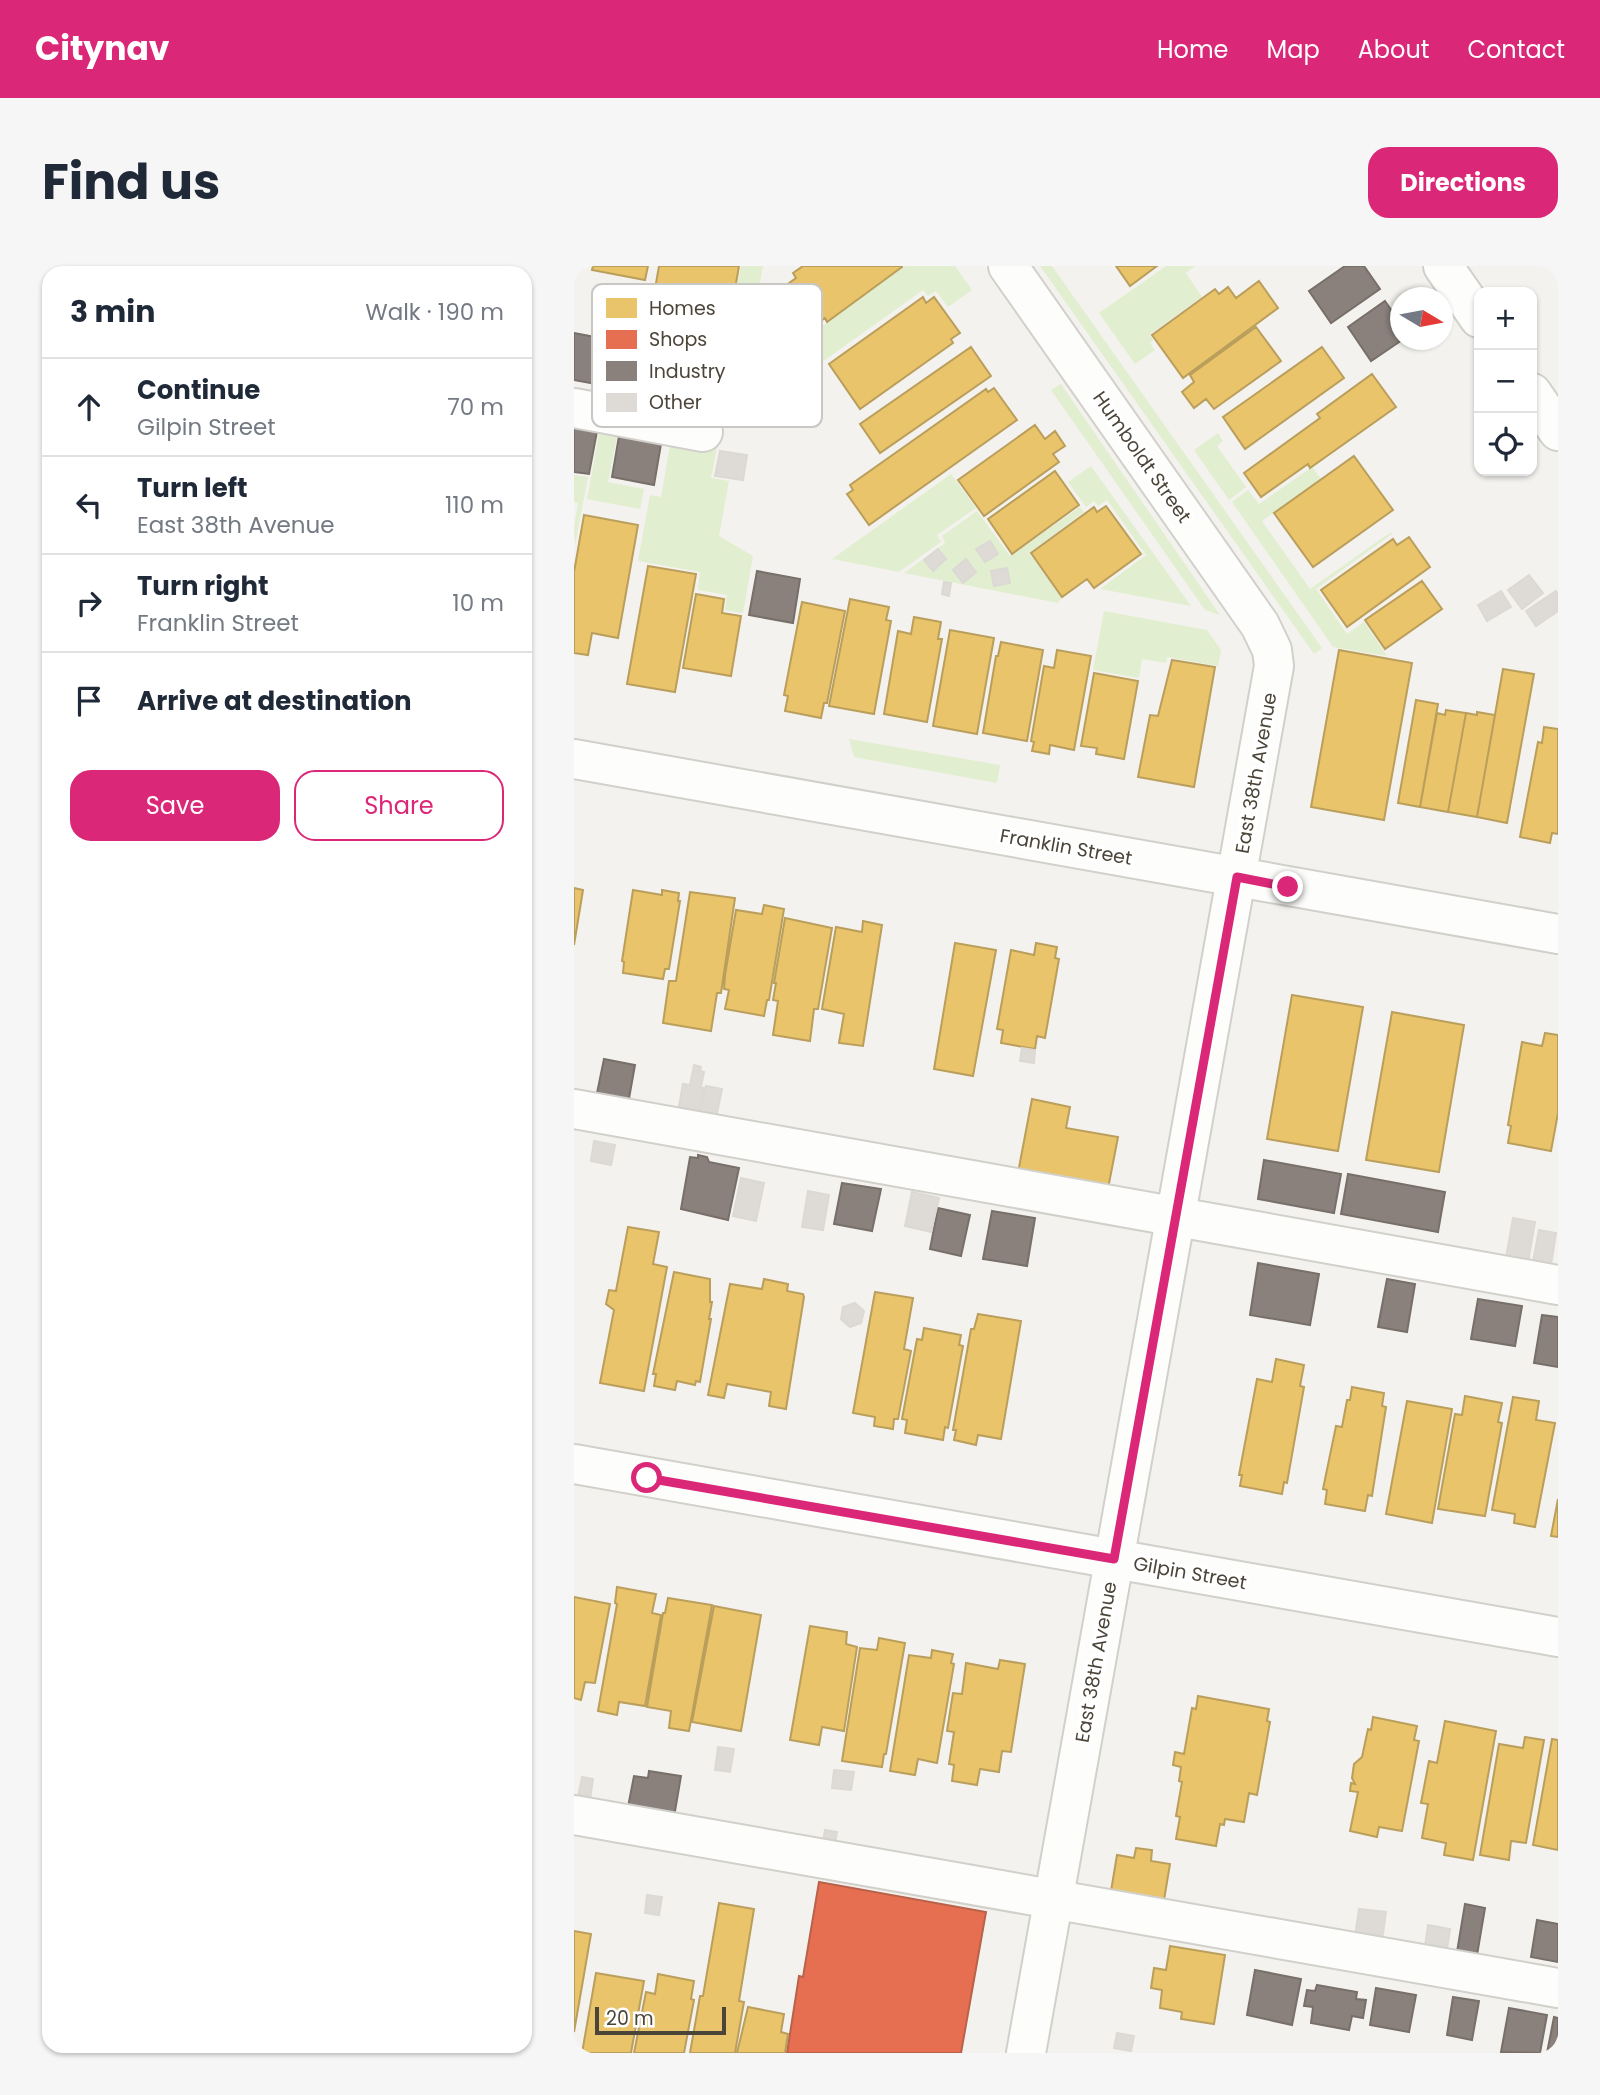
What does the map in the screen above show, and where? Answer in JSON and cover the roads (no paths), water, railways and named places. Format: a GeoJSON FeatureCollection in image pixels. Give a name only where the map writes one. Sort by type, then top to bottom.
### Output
{"type":"FeatureCollection","features":[{"type":"Feature","properties":{"kind":"street","name":"Humboldt Street"},"geometry":{"type":"LineString","coordinates":[[1008,266],[1260,625],[1272,650]]}},
{"type":"Feature","properties":{"kind":"street"},"geometry":{"type":"LineString","coordinates":[[1443,266],[1474,311]]}},
{"type":"Feature","properties":{"kind":"street"},"geometry":{"type":"LineString","coordinates":[[1537,400],[1558,431]]}},
{"type":"Feature","properties":{"kind":"street"},"geometry":{"type":"LineString","coordinates":[[574,408],[592,411]]}},
{"type":"Feature","properties":{"kind":"street"},"geometry":{"type":"LineString","coordinates":[[676,427],[703,432]]}},
{"type":"Feature","properties":{"kind":"street","name":"East 38th Avenue"},"geometry":{"type":"LineString","coordinates":[[1027,2053],[1272,681],[1272,650]]}},
{"type":"Feature","properties":{"kind":"street","name":"Franklin Street"},"geometry":{"type":"LineString","coordinates":[[574,759],[1558,934]]}},
{"type":"Feature","properties":{"kind":"street"},"geometry":{"type":"LineString","coordinates":[[574,1109],[1558,1285]]}},
{"type":"Feature","properties":{"kind":"street","name":"Gilpin Street"},"geometry":{"type":"LineString","coordinates":[[574,1464],[1558,1637]]}},
{"type":"Feature","properties":{"kind":"street"},"geometry":{"type":"LineString","coordinates":[[574,1815],[1558,1987]]}}]}
